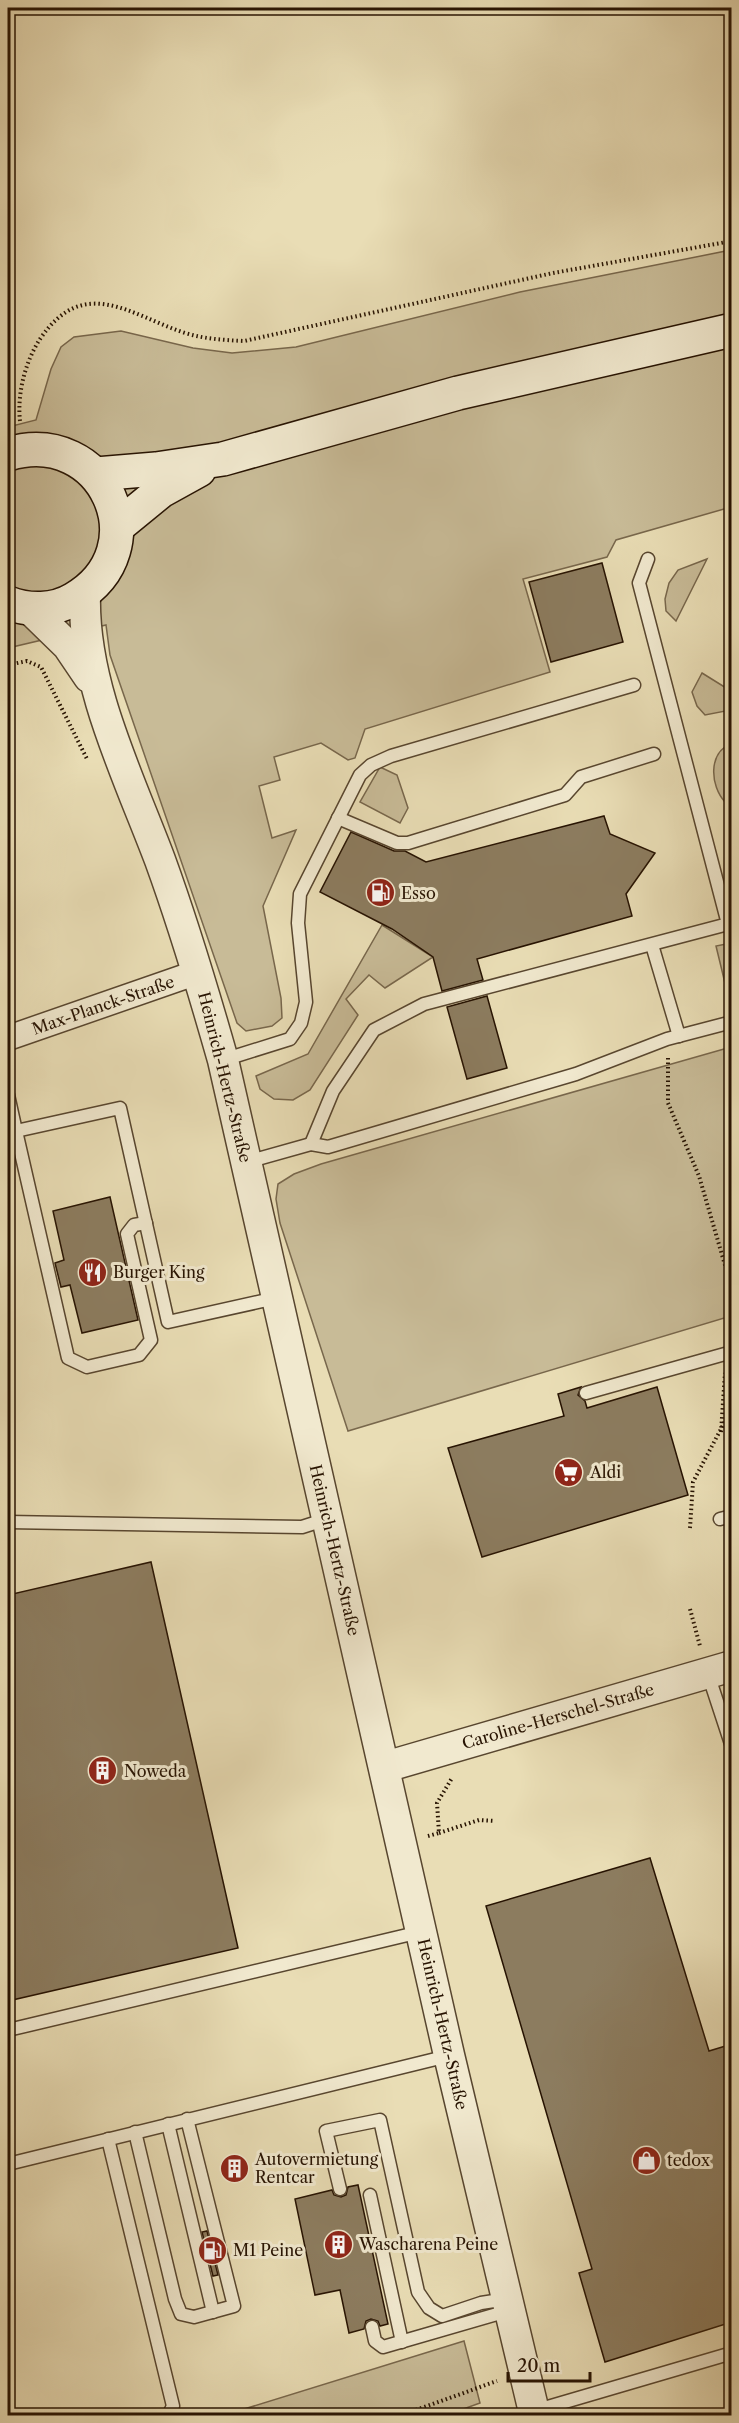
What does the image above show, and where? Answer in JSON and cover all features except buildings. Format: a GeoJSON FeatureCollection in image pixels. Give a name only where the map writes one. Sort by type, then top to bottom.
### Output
{"type":"FeatureCollection","features":[{"type":"Feature","properties":{"kind":"main road"},"geometry":{"type":"LineString","coordinates":[[96,474],[156,469],[224,459],[469,390],[732,330]]}},
{"type":"Feature","properties":{"kind":"main road"},"geometry":{"type":"LineString","coordinates":[[16,451],[44,448],[81,461],[96,474],[111,499],[117,527],[109,564],[99,579],[85,593],[59,605],[19,606]]}},
{"type":"Feature","properties":{"kind":"main road"},"geometry":{"type":"LineString","coordinates":[[117,527],[161,491],[224,459]]}},
{"type":"Feature","properties":{"kind":"street","name":"Heinrich-Hertz-Straße"},"geometry":{"type":"LineString","coordinates":[[85,593],[86,642],[99,696],[177,906],[223,1060],[449,2055],[534,2413]]}},
{"type":"Feature","properties":{"kind":"street","name":"Heinrich-Hertz-Straße"},"geometry":{"type":"LineString","coordinates":[[19,606],[68,646],[99,696]]}},
{"type":"Feature","properties":{"kind":"street","name":"Max-Planck-Straße"},"geometry":{"type":"LineString","coordinates":[[8,1038],[198,972]]}},
{"type":"Feature","properties":{"kind":"street","name":"Caroline-Herschel-Straße"},"geometry":{"type":"LineString","coordinates":[[385,1767],[720,1669]]}},
{"type":"Feature","properties":{"kind":"lane"},"geometry":{"type":"LineString","coordinates":[[311,1144],[333,1091],[374,1030],[424,1004],[728,924],[639,582],[648,559]]}},
{"type":"Feature","properties":{"kind":"lane"},"geometry":{"type":"LineString","coordinates":[[223,1060],[290,1039],[301,1023],[306,1002],[298,923],[300,894],[360,776],[371,765],[392,756],[634,685]]}},
{"type":"Feature","properties":{"kind":"lane"},"geometry":{"type":"LineString","coordinates":[[338,818],[397,843],[408,843],[565,795],[581,777],[654,754]]}},
{"type":"Feature","properties":{"kind":"lane"},"geometry":{"type":"LineString","coordinates":[[652,945],[673,1038]]}},
{"type":"Feature","properties":{"kind":"lane"},"geometry":{"type":"LineString","coordinates":[[246,1162],[311,1144],[328,1147],[542,1084],[673,1038],[732,1022]]}},
{"type":"Feature","properties":{"kind":"lane"},"geometry":{"type":"LineString","coordinates":[[8,1095],[68,1358],[87,1367],[139,1355],[151,1341],[127,1234],[134,1226],[146,1223]]}},
{"type":"Feature","properties":{"kind":"lane"},"geometry":{"type":"LineString","coordinates":[[16,1131],[120,1108],[168,1322],[276,1298]]}},
{"type":"Feature","properties":{"kind":"lane"},"geometry":{"type":"LineString","coordinates":[[585,1394],[732,1352]]}},
{"type":"Feature","properties":{"kind":"lane"},"geometry":{"type":"LineString","coordinates":[[8,1522],[302,1527],[328,1518]]}},
{"type":"Feature","properties":{"kind":"lane"},"geometry":{"type":"LineString","coordinates":[[720,1669],[732,1747]]}},
{"type":"Feature","properties":{"kind":"lane"},"geometry":{"type":"LineString","coordinates":[[8,2030],[422,1932]]}},
{"type":"Feature","properties":{"kind":"lane"},"geometry":{"type":"LineString","coordinates":[[8,2164],[449,2055]]}},
{"type":"Feature","properties":{"kind":"lane"},"geometry":{"type":"LineString","coordinates":[[135,2132],[181,2314],[194,2317],[234,2306],[187,2119]]}},
{"type":"Feature","properties":{"kind":"lane"},"geometry":{"type":"LineString","coordinates":[[340,2189],[326,2131],[380,2120],[418,2292],[429,2308],[442,2316],[482,2303],[509,2304]]}},
{"type":"Feature","properties":{"kind":"lane"},"geometry":{"type":"LineString","coordinates":[[168,2124],[213,2312]]}},
{"type":"Feature","properties":{"kind":"lane"},"geometry":{"type":"LineString","coordinates":[[108,2139],[173,2406],[168,2415]]}},
{"type":"Feature","properties":{"kind":"lane"},"geometry":{"type":"LineString","coordinates":[[370,2195],[402,2342]]}},
{"type":"Feature","properties":{"kind":"lane"},"geometry":{"type":"LineString","coordinates":[[372,2327],[375,2341],[383,2347],[509,2304]]}},
{"type":"Feature","properties":{"kind":"lane"},"geometry":{"type":"LineString","coordinates":[[534,2413],[732,2354]]}},
{"type":"Feature","properties":{"kind":"path"},"geometry":{"type":"LineString","coordinates":[[16,451],[23,377],[34,348],[48,327],[66,312],[88,302],[116,304],[184,333],[211,340],[244,341],[553,273],[732,241]]}},
{"type":"Feature","properties":{"kind":"path"},"geometry":{"type":"LineString","coordinates":[[8,665],[27,662],[41,667],[56,692]]}},
{"type":"Feature","properties":{"kind":"path"},"geometry":{"type":"LineString","coordinates":[[673,1038],[668,1103],[699,1176],[732,1289]]}},
{"type":"Feature","properties":{"kind":"path"},"geometry":{"type":"LineString","coordinates":[[690,1528],[693,1482],[732,1408]]}},
{"type":"Feature","properties":{"kind":"path"},"geometry":{"type":"LineString","coordinates":[[690,1609],[720,1669]]}},
{"type":"Feature","properties":{"kind":"path"},"geometry":{"type":"LineString","coordinates":[[439,1833],[479,1820],[495,1821]]}},
{"type":"Feature","properties":{"kind":"path"},"geometry":{"type":"LineString","coordinates":[[399,2415],[498,2381]]}},
{"type":"Feature","properties":{"kind":"shaded area"},"geometry":{"type":"Polygon","coordinates":[[[731,250],[731,507],[616,540],[607,557],[523,579],[550,672],[365,729],[355,758],[348,760],[321,743],[274,757],[280,780],[259,786],[272,838],[296,830],[263,906],[281,998],[282,1018],[272,1026],[246,1031],[237,1023],[110,655],[106,625],[8,648],[8,427],[36,420],[51,369],[61,347],[74,337],[121,331],[193,348],[232,353],[296,347],[520,292],[731,250]]]}},
{"type":"Feature","properties":{"kind":"shaded area"},"geometry":{"type":"Polygon","coordinates":[[[707,559],[676,621],[666,611],[665,599],[669,583],[678,570],[707,559]]]}},
{"type":"Feature","properties":{"kind":"shaded area"},"geometry":{"type":"Polygon","coordinates":[[[702,673],[731,691],[731,710],[705,715],[697,706],[692,692],[702,673]]]}},
{"type":"Feature","properties":{"kind":"shaded area"},"geometry":{"type":"Polygon","coordinates":[[[732,744],[731,803],[725,802],[720,795],[714,779],[714,770],[718,754],[732,744]]]}},
{"type":"Feature","properties":{"kind":"shaded area"},"geometry":{"type":"Polygon","coordinates":[[[380,767],[397,775],[408,808],[400,823],[360,802],[380,767]]]}},
{"type":"Feature","properties":{"kind":"shaded area"},"geometry":{"type":"Polygon","coordinates":[[[382,925],[433,957],[385,988],[369,975],[346,999],[358,1015],[310,1090],[293,1100],[274,1099],[260,1089],[256,1076],[308,1054],[382,925]]]}},
{"type":"Feature","properties":{"kind":"shaded area"},"geometry":{"type":"Polygon","coordinates":[[[732,943],[731,1008],[716,946],[732,943]]]}},
{"type":"Feature","properties":{"kind":"shaded area"},"geometry":{"type":"Polygon","coordinates":[[[731,1047],[731,1316],[348,1431],[280,1223],[276,1199],[278,1184],[294,1174],[321,1164],[731,1047]]]}},
{"type":"Feature","properties":{"kind":"shaded area"},"geometry":{"type":"Polygon","coordinates":[[[464,2341],[480,2403],[444,2416],[225,2415],[464,2341]]]}},
{"type":"Feature","properties":{"kind":"place","name":"Esso"},"geometry":{"type":"Point","coordinates":[380,893]}},
{"type":"Feature","properties":{"kind":"place","name":"Burger King"},"geometry":{"type":"Point","coordinates":[92,1272]}},
{"type":"Feature","properties":{"kind":"place","name":"Aldi"},"geometry":{"type":"Point","coordinates":[569,1472]}},
{"type":"Feature","properties":{"kind":"place","name":"Noweda"},"geometry":{"type":"Point","coordinates":[103,1771]}},
{"type":"Feature","properties":{"kind":"place","name":"tedox"},"geometry":{"type":"Point","coordinates":[646,2160]}},
{"type":"Feature","properties":{"kind":"place","name":"Autovermietung Rentcar"},"geometry":{"type":"Point","coordinates":[234,2168]}},
{"type":"Feature","properties":{"kind":"place","name":"Wascharena Peine"},"geometry":{"type":"Point","coordinates":[338,2244]}},
{"type":"Feature","properties":{"kind":"place","name":"M1 Peine"},"geometry":{"type":"Point","coordinates":[212,2250]}}]}
